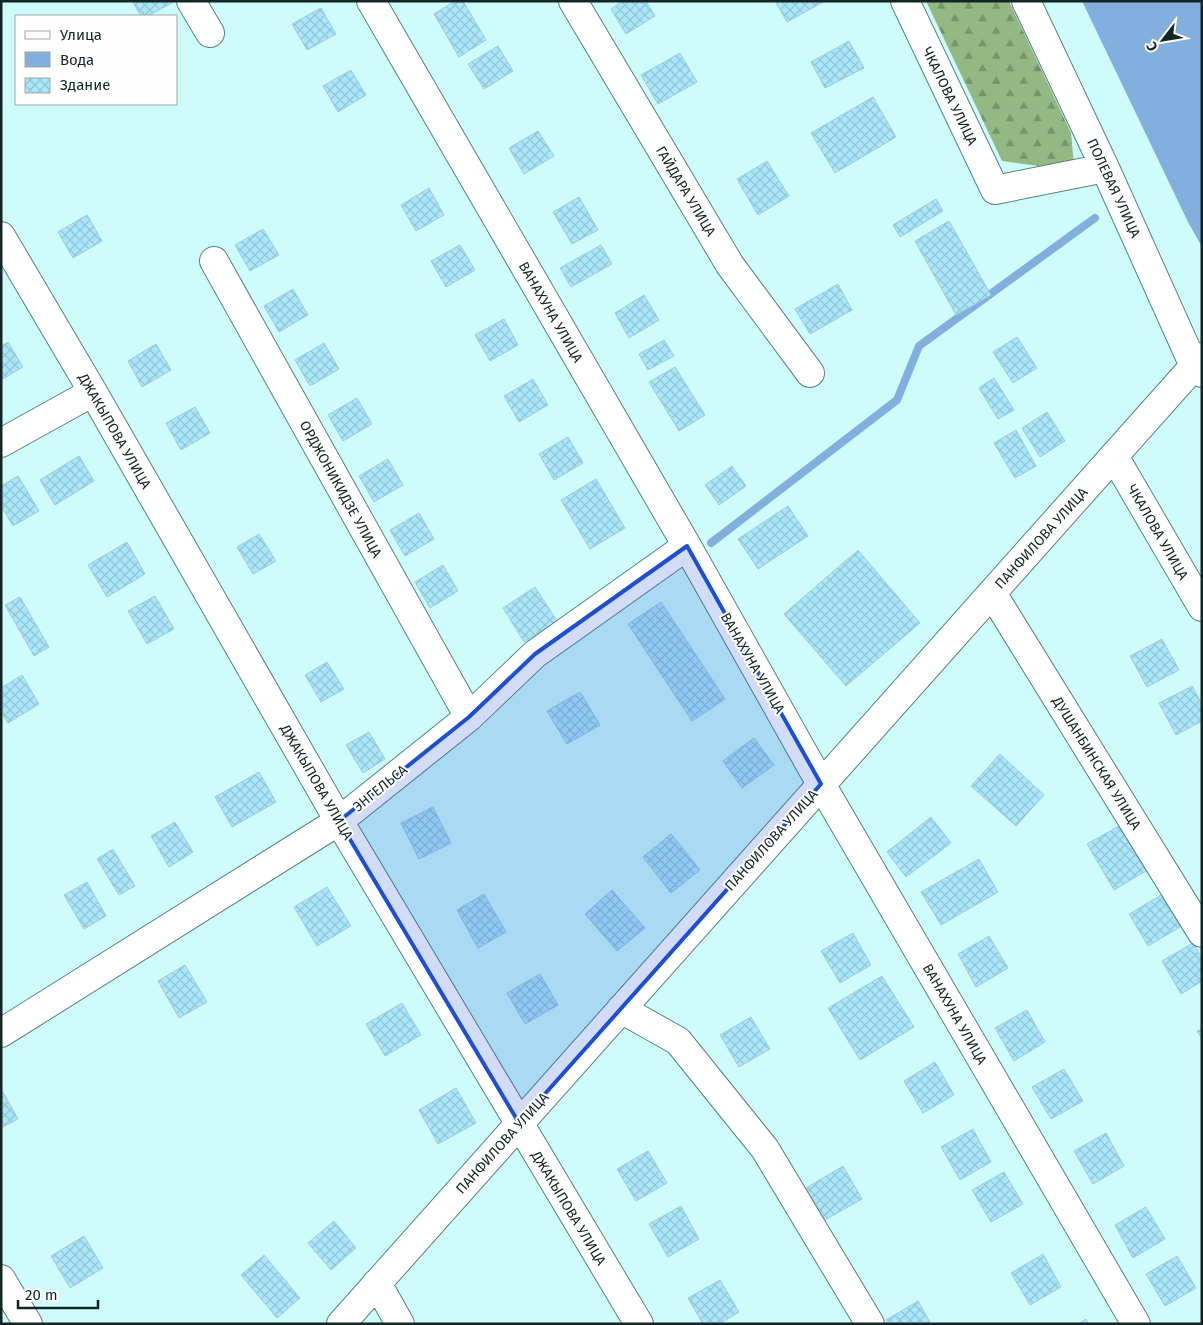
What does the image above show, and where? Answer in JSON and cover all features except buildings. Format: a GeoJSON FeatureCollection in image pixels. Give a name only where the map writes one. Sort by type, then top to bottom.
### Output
{"type":"FeatureCollection","features":[{"type":"Feature","properties":{"kind":"street"},"geometry":{"type":"LineString","coordinates":[[191,1],[210,33]]}},
{"type":"Feature","properties":{"kind":"street","name":"ВАНАХУНА УЛИЦА"},"geometry":{"type":"LineString","coordinates":[[371,1],[687,546],[821,784],[1136,1324]]}},
{"type":"Feature","properties":{"kind":"street","name":"ГАЙДАРА УЛИЦА"},"geometry":{"type":"LineString","coordinates":[[573,1],[730,265],[810,373]]}},
{"type":"Feature","properties":{"kind":"street","name":"ЧКАЛОВА УЛИЦА"},"geometry":{"type":"LineString","coordinates":[[905,1],[995,190],[1105,168]]}},
{"type":"Feature","properties":{"kind":"street","name":"ПОЛЕВАЯ УЛИЦА"},"geometry":{"type":"LineString","coordinates":[[1026,1],[1199,365]]}},
{"type":"Feature","properties":{"kind":"street","name":"ДЖАКЫПОВА УЛИЦА"},"geometry":{"type":"LineString","coordinates":[[1,236],[93,392],[339,821],[639,1324]]}},
{"type":"Feature","properties":{"kind":"street","name":"ОРДЖОНИКИДЗЕ УЛИЦА"},"geometry":{"type":"LineString","coordinates":[[214,261],[469,717]]}},
{"type":"Feature","properties":{"kind":"street","name":"ПАНФИЛОВА УЛИЦА"},"geometry":{"type":"LineString","coordinates":[[341,1324],[1114,456],[1199,365]]}},
{"type":"Feature","properties":{"kind":"street"},"geometry":{"type":"LineString","coordinates":[[1,443],[93,392]]}},
{"type":"Feature","properties":{"kind":"street","name":"ЧКАЛОВА УЛИЦА"},"geometry":{"type":"LineString","coordinates":[[1114,456],[1202,607]]}},
{"type":"Feature","properties":{"kind":"street","name":"ЭНГЕЛЬСА"},"geometry":{"type":"LineString","coordinates":[[1,1034],[339,821],[469,717],[535,654],[687,546]]}},
{"type":"Feature","properties":{"kind":"street","name":"ДУШАНБИНСКАЯ УЛИЦА"},"geometry":{"type":"LineString","coordinates":[[992,593],[1202,933]]}},
{"type":"Feature","properties":{"kind":"street"},"geometry":{"type":"LineString","coordinates":[[621,1009],[678,1041],[765,1149],[870,1324]]}},
{"type":"Feature","properties":{"kind":"street"},"geometry":{"type":"LineString","coordinates":[[1,1279],[28,1324]]}},
{"type":"Feature","properties":{"kind":"street"},"geometry":{"type":"LineString","coordinates":[[377,1283],[400,1324]]}},
{"type":"Feature","properties":{"kind":"highlighted area"},"geometry":{"type":"Polygon","coordinates":[[[687,546],[821,784],[519,1123],[339,821],[469,717],[535,654],[687,546]]]}},
{"type":"Feature","properties":{"kind":"green space"},"geometry":{"type":"Polygon","coordinates":[[[926,1],[1009,1],[1071,133],[1074,165],[1039,166],[1002,161],[926,1]]]}},
{"type":"Feature","properties":{"kind":"water"},"geometry":{"type":"Polygon","coordinates":[[[1082,1],[1202,1],[1202,247],[1188,222],[1082,1]]]}},
{"type":"Feature","properties":{"kind":"waterway"},"geometry":{"type":"LineString","coordinates":[[711,543],[897,400],[919,346],[1095,218]]}}]}
